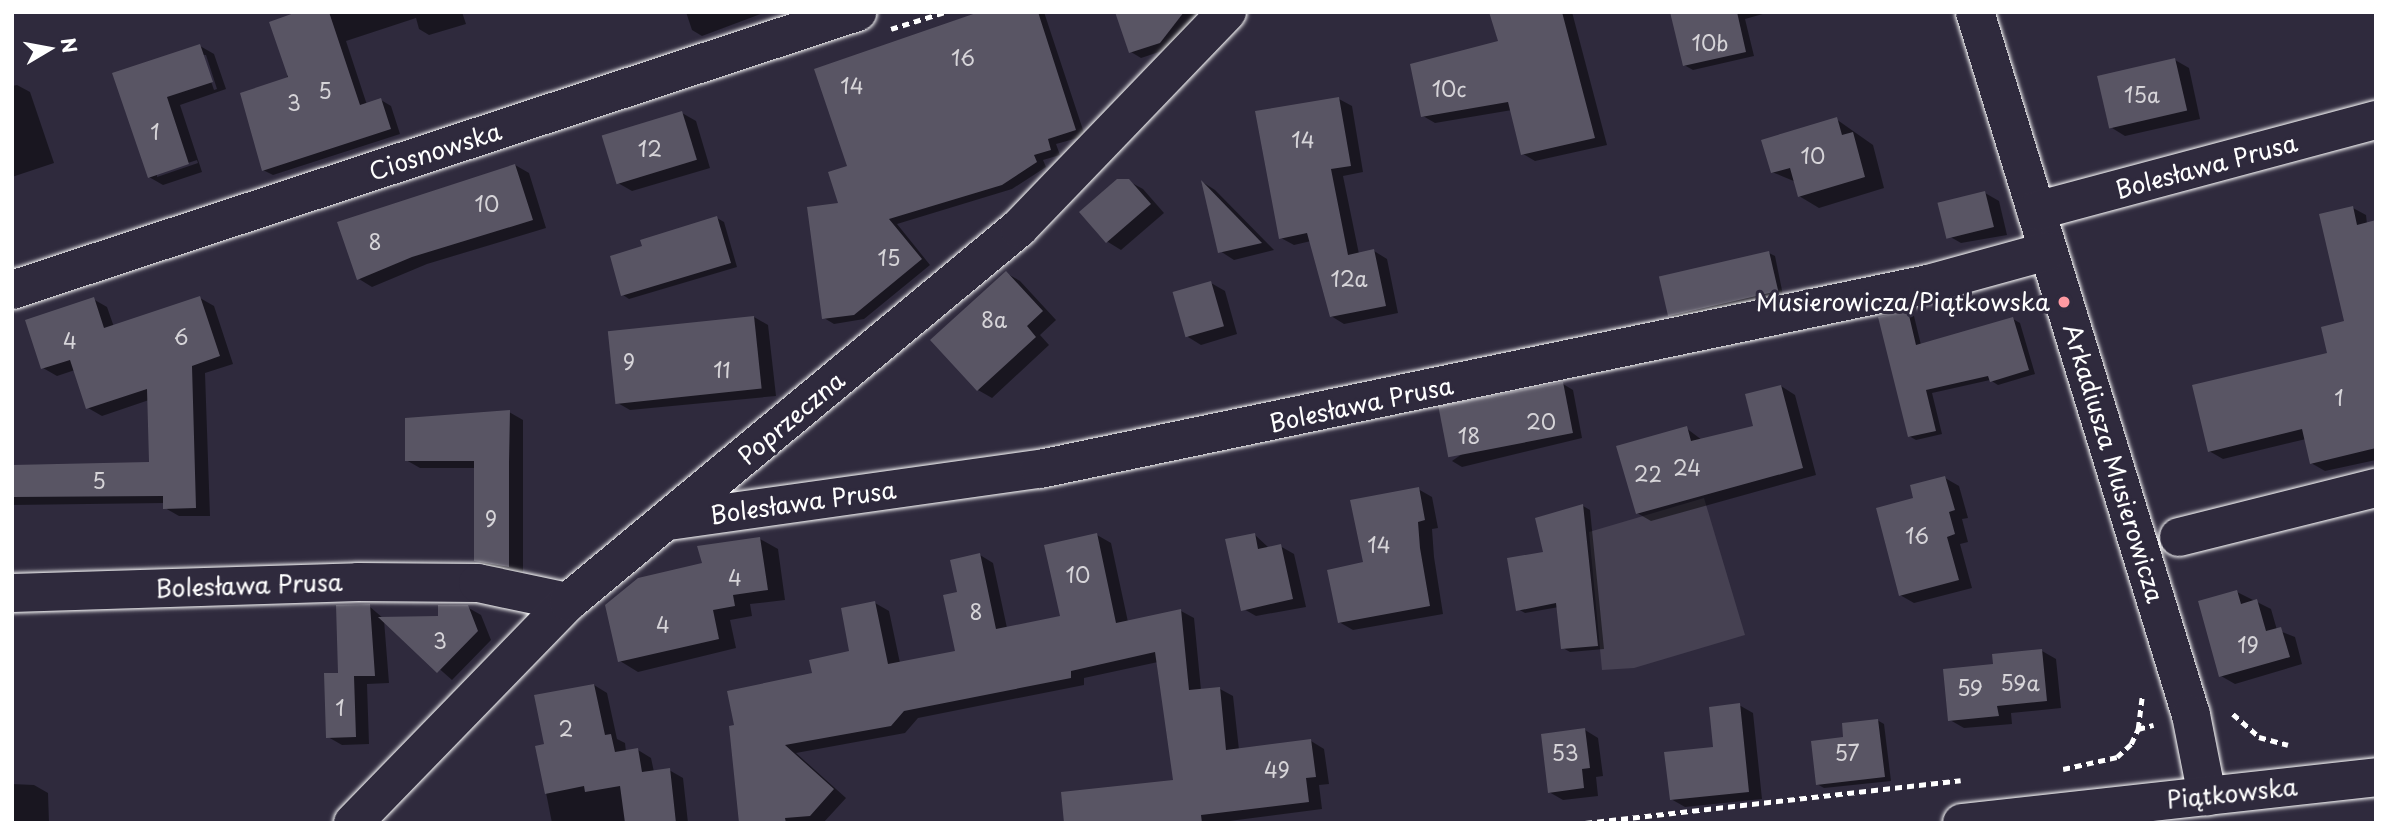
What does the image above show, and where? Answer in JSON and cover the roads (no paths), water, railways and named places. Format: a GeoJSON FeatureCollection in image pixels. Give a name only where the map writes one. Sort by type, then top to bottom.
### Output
{"type":"FeatureCollection","features":[{"type":"Feature","properties":{"kind":"street","name":"Ciosnowska"},"geometry":{"type":"LineString","coordinates":[[12,290],[857,12]]}},
{"type":"Feature","properties":{"kind":"street","name":"Poprzeczna"},"geometry":{"type":"LineString","coordinates":[[354,823],[568,602],[1019,228],[1227,12]]}},
{"type":"Feature","properties":{"kind":"street","name":"Arkadiusza Musierowicza"},"geometry":{"type":"LineString","coordinates":[[1975,12],[2191,715],[2207,796]]}},
{"type":"Feature","properties":{"kind":"street","name":"Bolesława Prusa"},"geometry":{"type":"LineString","coordinates":[[2036,211],[2376,120]]}},
{"type":"Feature","properties":{"kind":"street","name":"Bolesława Prusa"},"geometry":{"type":"LineString","coordinates":[[668,521],[1040,469],[1928,284],[2049,251]]}},
{"type":"Feature","properties":{"kind":"street"},"geometry":{"type":"LineString","coordinates":[[2179,537],[2376,488]]}},
{"type":"Feature","properties":{"kind":"street","name":"Bolesława Prusa"},"geometry":{"type":"LineString","coordinates":[[12,593],[358,582],[478,583],[568,602]]}},
{"type":"Feature","properties":{"kind":"street","name":"Piątkowska"},"geometry":{"type":"LineString","coordinates":[[1962,823],[2376,777]]}},
{"type":"Feature","properties":{"kind":"place","name":"Musierowicza/Piątkowska"},"geometry":{"type":"Point","coordinates":[2064,302]}}]}
